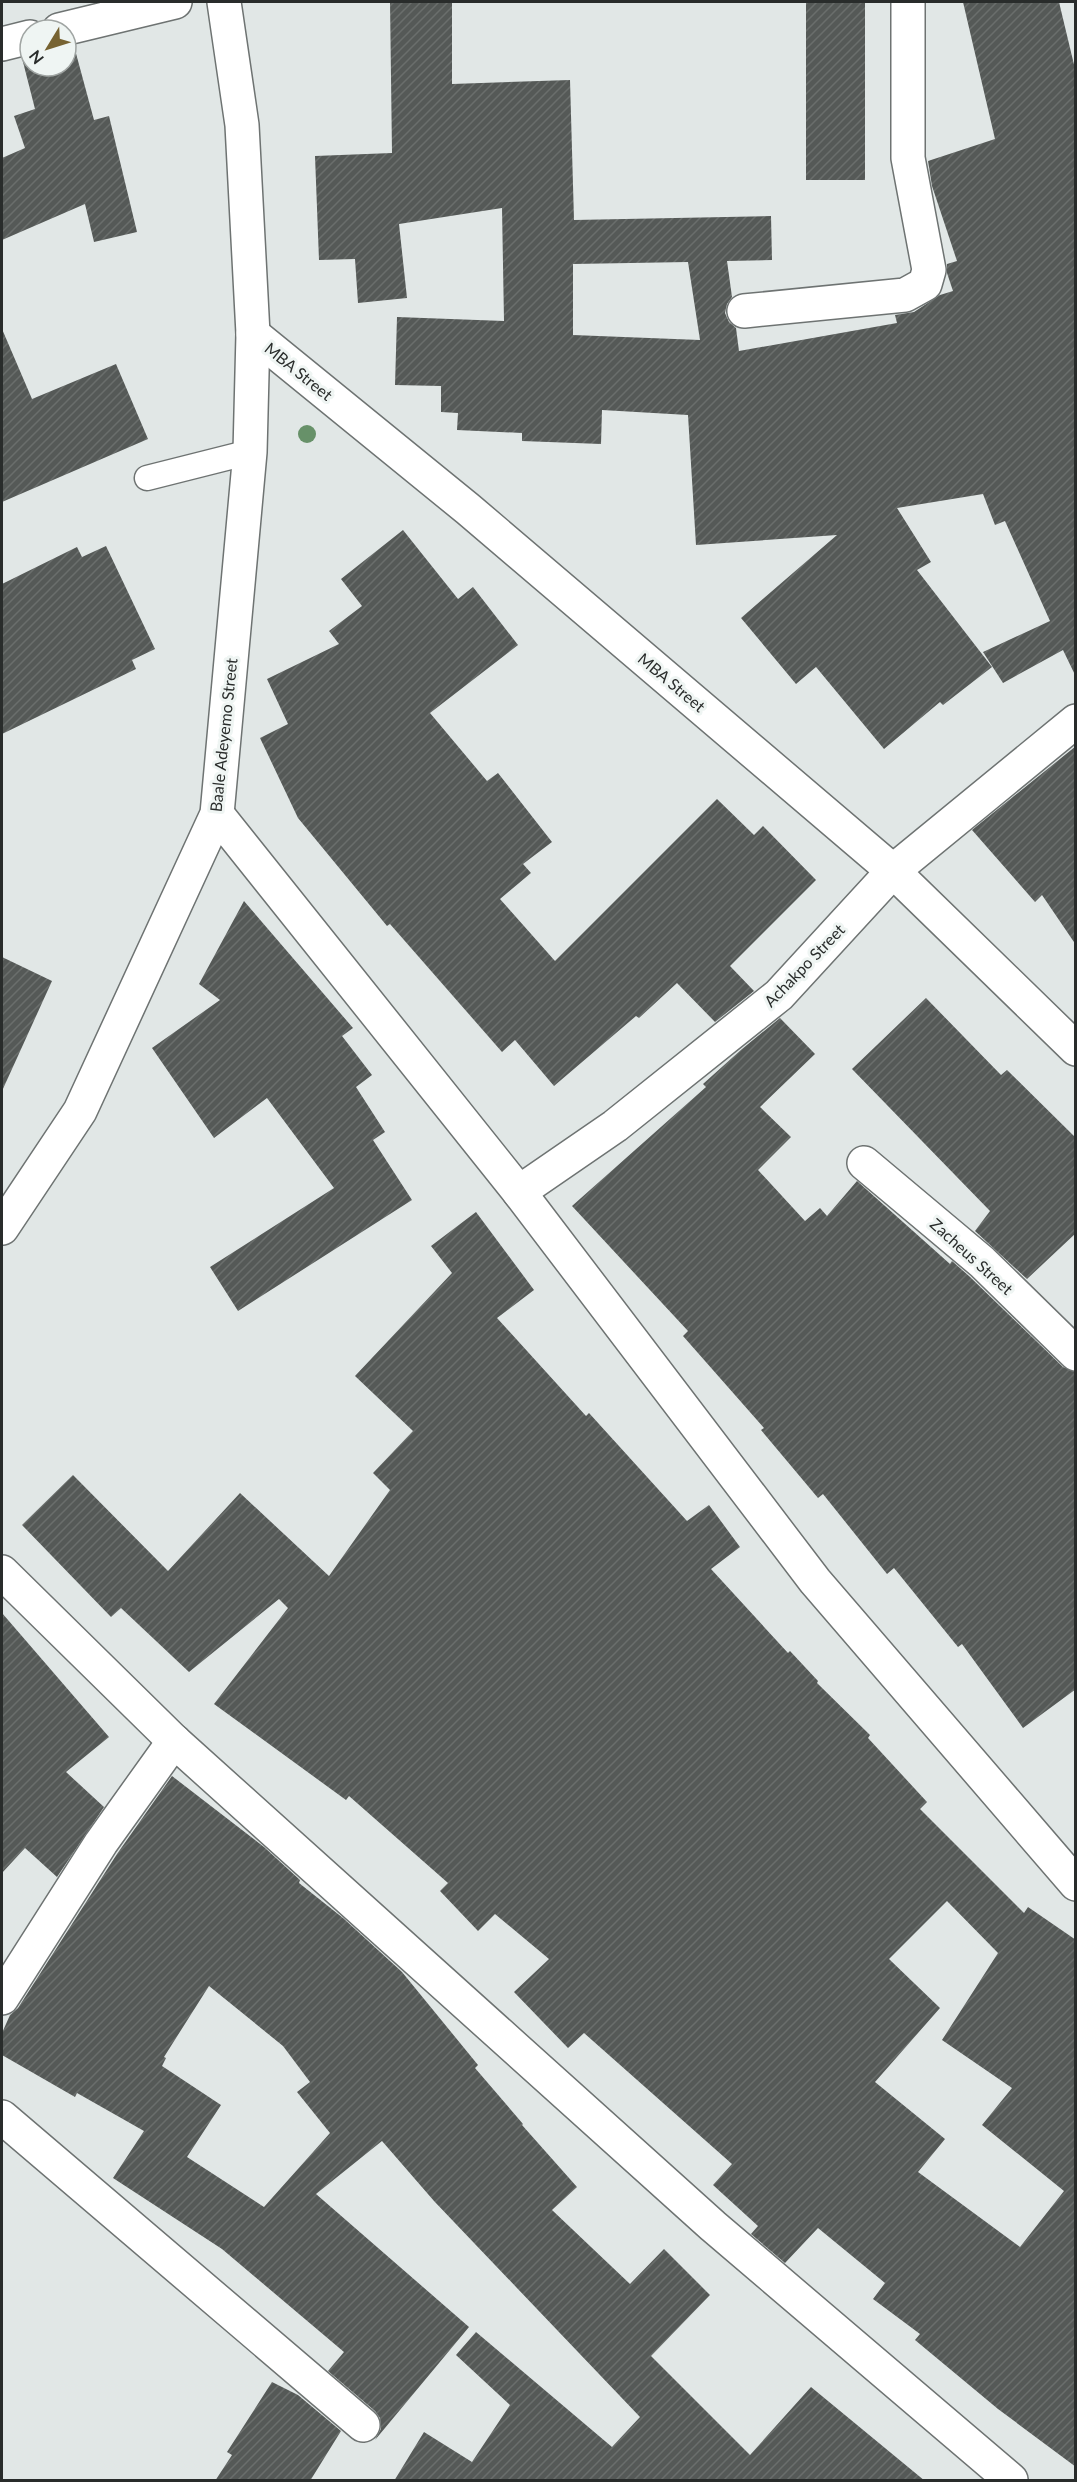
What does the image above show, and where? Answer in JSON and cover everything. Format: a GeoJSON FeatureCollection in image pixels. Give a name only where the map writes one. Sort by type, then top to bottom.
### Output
{"type":"FeatureCollection","features":[{"type":"Feature","properties":{"kind":"street"},"geometry":{"type":"LineString","coordinates":[[78,25],[176,2]]}},
{"type":"Feature","properties":{"kind":"street","name":"Baale Adeyemo Street"},"geometry":{"type":"LineString","coordinates":[[2,1228],[80,1111],[217,814],[250,452],[253,333],[242,125],[224,2]]}},
{"type":"Feature","properties":{"kind":"street"},"geometry":{"type":"LineString","coordinates":[[744,311],[905,295],[926,284],[929,270],[908,158],[908,2]]}},
{"type":"Feature","properties":{"kind":"street"},"geometry":{"type":"LineString","coordinates":[[2,44],[18,40]]}},
{"type":"Feature","properties":{"kind":"street","name":"MBA Street"},"geometry":{"type":"LineString","coordinates":[[253,333],[477,516],[893,871],[1076,1048]]}},
{"type":"Feature","properties":{"kind":"street","name":"Achakpo Street"},"geometry":{"type":"LineString","coordinates":[[519,1192],[615,1126],[779,996],[893,871],[1076,721]]}},
{"type":"Feature","properties":{"kind":"street"},"geometry":{"type":"LineString","coordinates":[[217,814],[519,1192],[816,1581],[1076,1884]]}},
{"type":"Feature","properties":{"kind":"street","name":"Zacheus Street"},"geometry":{"type":"LineString","coordinates":[[864,1163],[982,1262],[1076,1354]]}},
{"type":"Feature","properties":{"kind":"street"},"geometry":{"type":"LineString","coordinates":[[2,1572],[174,1742],[713,2226],[1011,2481]]}},
{"type":"Feature","properties":{"kind":"street"},"geometry":{"type":"LineString","coordinates":[[2,1998],[100,1843],[174,1742]]}},
{"type":"Feature","properties":{"kind":"street"},"geometry":{"type":"LineString","coordinates":[[2,2117],[363,2425]]}},
{"type":"Feature","properties":{"kind":"lane"},"geometry":{"type":"LineString","coordinates":[[147,478],[250,452]]}},
{"type":"Feature","properties":{"kind":"building"},"geometry":{"type":"Polygon","coordinates":[[[390,2],[452,2],[452,84],[570,80],[574,220],[771,216],[772,260],[727,261],[732,297],[725,313],[729,322],[736,328],[739,351],[897,323],[895,315],[914,312],[940,295],[953,291],[947,273],[947,264],[957,261],[932,186],[928,161],[995,139],[963,2],[1059,2],[1076,73],[1076,677],[1063,650],[1003,683],[983,652],[1050,621],[1005,521],[995,525],[983,494],[897,508],[931,562],[917,570],[992,667],[943,705],[940,702],[884,749],[816,667],[796,684],[741,618],[837,535],[696,545],[688,415],[602,410],[601,444],[522,441],[522,433],[457,430],[458,413],[441,412],[441,386],[395,385],[397,317],[504,321],[502,208],[399,224],[407,298],[358,303],[355,259],[319,260],[315,156],[392,153],[390,2]],[[688,262],[573,264],[573,335],[700,340],[688,262]]]}},
{"type":"Feature","properties":{"kind":"building"},"geometry":{"type":"Polygon","coordinates":[[[806,2],[865,2],[865,180],[806,180],[806,2]]]}},
{"type":"Feature","properties":{"kind":"building"},"geometry":{"type":"Polygon","coordinates":[[[78,61],[94,120],[109,116],[137,232],[94,242],[85,204],[2,240],[2,158],[25,148],[14,116],[35,109],[27,78],[78,78],[78,61]]]}},
{"type":"Feature","properties":{"kind":"building"},"geometry":{"type":"Polygon","coordinates":[[[2,329],[32,399],[116,364],[148,439],[2,502],[2,329]]]}},
{"type":"Feature","properties":{"kind":"building"},"geometry":{"type":"Polygon","coordinates":[[[403,530],[458,599],[473,587],[518,645],[430,713],[487,781],[498,773],[552,842],[523,864],[531,873],[500,899],[555,961],[717,799],[754,835],[763,826],[816,880],[730,966],[754,991],[715,1022],[677,983],[639,1018],[636,1016],[554,1086],[515,1040],[502,1052],[390,924],[387,926],[298,818],[260,738],[288,724],[267,679],[339,644],[329,631],[362,606],[341,579],[403,530]]]}},
{"type":"Feature","properties":{"kind":"building"},"geometry":{"type":"Polygon","coordinates":[[[106,546],[155,649],[132,660],[136,669],[2,734],[2,584],[77,547],[82,557],[106,546]]]}},
{"type":"Feature","properties":{"kind":"building"},"geometry":{"type":"Polygon","coordinates":[[[1076,746],[1076,945],[1042,895],[1035,902],[972,830],[1076,746]]]}},
{"type":"Feature","properties":{"kind":"building"},"geometry":{"type":"Polygon","coordinates":[[[244,901],[353,1028],[342,1036],[372,1075],[356,1087],[385,1132],[373,1140],[412,1200],[238,1311],[210,1267],[334,1188],[267,1098],[214,1138],[152,1048],[220,1000],[199,984],[244,901]]]}},
{"type":"Feature","properties":{"kind":"building"},"geometry":{"type":"Polygon","coordinates":[[[2,957],[52,981],[2,1091],[2,957]]]}},
{"type":"Feature","properties":{"kind":"building"},"geometry":{"type":"Polygon","coordinates":[[[926,998],[1001,1075],[1007,1070],[1076,1138],[1076,1233],[1027,1279],[975,1231],[990,1211],[852,1069],[926,998]]]}},
{"type":"Feature","properties":{"kind":"building"},"geometry":{"type":"Polygon","coordinates":[[[780,1018],[815,1054],[760,1107],[791,1137],[758,1170],[805,1221],[820,1208],[827,1216],[857,1181],[950,1264],[952,1261],[969,1276],[1063,1367],[1076,1372],[1076,1689],[1023,1728],[962,1644],[958,1647],[894,1568],[887,1574],[823,1494],[818,1498],[761,1430],[764,1428],[683,1336],[688,1331],[572,1206],[706,1087],[703,1084],[780,1018]]]}},
{"type":"Feature","properties":{"kind":"building"},"geometry":{"type":"Polygon","coordinates":[[[476,1212],[534,1290],[497,1318],[586,1416],[589,1413],[687,1521],[709,1505],[740,1547],[711,1569],[788,1653],[790,1651],[818,1681],[817,1683],[870,1735],[868,1738],[927,1802],[920,1809],[1024,1913],[1028,1907],[1076,1940],[1076,2467],[998,2409],[915,2340],[920,2334],[873,2299],[885,2283],[818,2228],[785,2263],[751,2234],[758,2226],[713,2185],[732,2164],[584,2033],[568,2048],[514,1992],[549,1959],[495,1914],[478,1931],[440,1891],[448,1883],[349,1796],[346,1800],[214,1704],[288,1608],[279,1599],[189,1672],[121,1608],[111,1617],[22,1525],[73,1475],[168,1571],[240,1493],[329,1576],[390,1490],[373,1473],[413,1431],[355,1376],[452,1273],[431,1246],[476,1212]],[[947,1901],[889,1959],[940,2008],[875,2082],[945,2139],[918,2172],[1020,2247],[1064,2191],[982,2125],[1012,2088],[942,2040],[998,1953],[947,1901]]]}},
{"type":"Feature","properties":{"kind":"building"},"geometry":{"type":"Polygon","coordinates":[[[2,1613],[109,1737],[66,1772],[104,1807],[57,1877],[25,1848],[2,1873],[2,1613]]]}},
{"type":"Feature","properties":{"kind":"building"},"geometry":{"type":"Polygon","coordinates":[[[172,1776],[264,1847],[300,1880],[299,1883],[343,1918],[402,1972],[478,2065],[475,2068],[577,2187],[552,2210],[630,2284],[664,2249],[710,2295],[651,2356],[750,2455],[811,2387],[925,2481],[394,2481],[424,2432],[472,2462],[510,2405],[456,2355],[476,2332],[612,2447],[640,2417],[434,2201],[382,2141],[316,2194],[469,2327],[375,2440],[381,2429],[380,2418],[375,2411],[328,2371],[344,2352],[222,2249],[113,2178],[144,2131],[77,2093],[75,2097],[2,2055],[2,2033],[10,2015],[18,2008],[117,1854],[172,1776]],[[209,1986],[164,2057],[166,2058],[162,2066],[221,2105],[187,2157],[264,2207],[330,2133],[297,2092],[310,2082],[283,2046],[209,1986]]]}},
{"type":"Feature","properties":{"kind":"building"},"geometry":{"type":"Polygon","coordinates":[[[272,2382],[298,2395],[341,2431],[310,2481],[215,2481],[232,2455],[227,2452],[272,2382]]]}}]}
